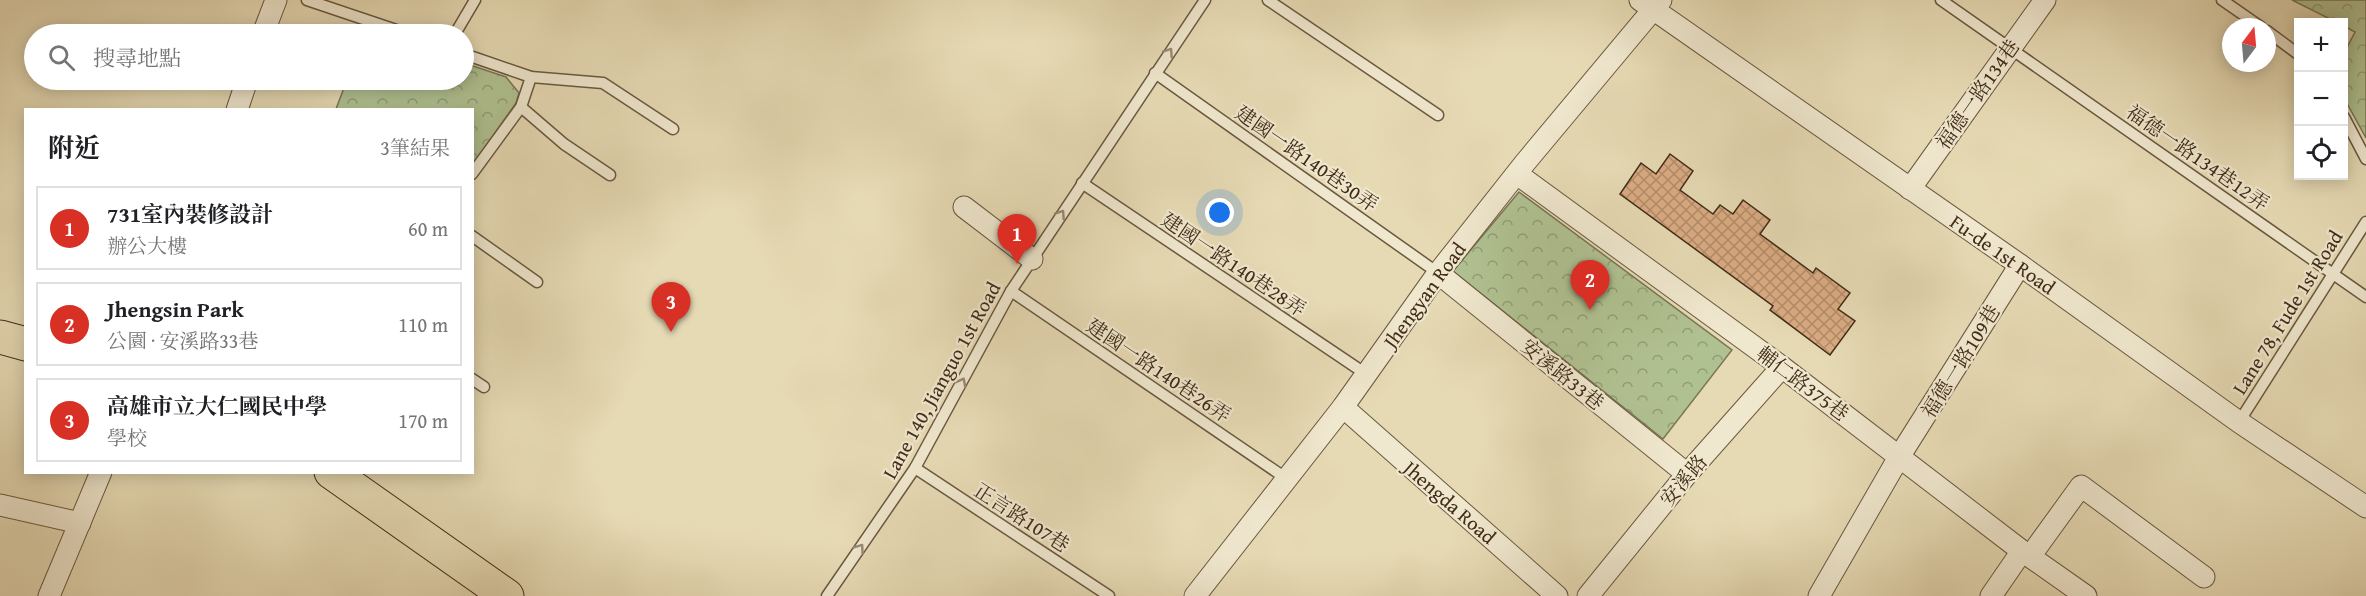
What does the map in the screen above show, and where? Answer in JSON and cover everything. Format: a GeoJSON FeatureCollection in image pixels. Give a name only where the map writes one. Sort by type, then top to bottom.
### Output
{"type":"FeatureCollection","features":[{"type":"Feature","properties":{"kind":"main road"},"geometry":{"type":"LineString","coordinates":[[0,337],[24,343]]}},
{"type":"Feature","properties":{"kind":"main road"},"geometry":{"type":"LineString","coordinates":[[334,474],[507,596]]}},
{"type":"Feature","properties":{"kind":"street"},"geometry":{"type":"LineString","coordinates":[[267,24],[276,0]]}},
{"type":"Feature","properties":{"kind":"street","name":"福德一路134巷"},"geometry":{"type":"LineString","coordinates":[[1910,189],[2045,0]]}},
{"type":"Feature","properties":{"kind":"street","name":"Jhengyan Road"},"geometry":{"type":"LineString","coordinates":[[1195,596],[1343,407],[1438,273],[1652,4]]}},
{"type":"Feature","properties":{"kind":"street","name":"Fu-de 1st Road"},"geometry":{"type":"LineString","coordinates":[[1652,4],[2239,422],[2366,507]]}},
{"type":"Feature","properties":{"kind":"street"},"geometry":{"type":"LineString","coordinates":[[238,108],[244,90]]}},
{"type":"Feature","properties":{"kind":"street","name":"輔仁路375巷"},"geometry":{"type":"LineString","coordinates":[[1517,174],[1782,367],[2086,596]]}},
{"type":"Feature","properties":{"kind":"street"},"geometry":{"type":"LineString","coordinates":[[964,207],[1032,259]]}},
{"type":"Feature","properties":{"kind":"street","name":"福德一路109巷"},"geometry":{"type":"LineString","coordinates":[[1819,596],[1899,457],[2020,265]]}},
{"type":"Feature","properties":{"kind":"street","name":"安溪路33巷"},"geometry":{"type":"LineString","coordinates":[[1438,273],[1687,474]]}},
{"type":"Feature","properties":{"kind":"street","name":"安溪路"},"geometry":{"type":"LineString","coordinates":[[1588,596],[1687,474],[1782,367]]}},
{"type":"Feature","properties":{"kind":"street","name":"Jhengda Road"},"geometry":{"type":"LineString","coordinates":[[1343,407],[1557,596]]}},
{"type":"Feature","properties":{"kind":"street"},"geometry":{"type":"LineString","coordinates":[[49,596],[100,474]]}},
{"type":"Feature","properties":{"kind":"street"},"geometry":{"type":"LineString","coordinates":[[1991,596],[2081,486],[2204,577]]}},
{"type":"Feature","properties":{"kind":"street"},"geometry":{"type":"LineString","coordinates":[[0,505],[80,523]]}},
{"type":"Feature","properties":{"kind":"lane"},"geometry":{"type":"LineString","coordinates":[[307,0],[378,24]]}},
{"type":"Feature","properties":{"kind":"lane"},"geometry":{"type":"LineString","coordinates":[[461,24],[475,0]]}},
{"type":"Feature","properties":{"kind":"lane","name":"Lane 140, Jianguo 1st Road"},"geometry":{"type":"LineString","coordinates":[[827,596],[915,468],[1011,291],[1204,0]]}},
{"type":"Feature","properties":{"kind":"lane"},"geometry":{"type":"LineString","coordinates":[[1268,0],[1438,116]]}},
{"type":"Feature","properties":{"kind":"lane","name":"福德一路134巷12弄"},"geometry":{"type":"LineString","coordinates":[[1941,0],[2366,297]]}},
{"type":"Feature","properties":{"kind":"lane"},"geometry":{"type":"LineString","coordinates":[[2222,0],[2248,18]]}},
{"type":"Feature","properties":{"kind":"lane"},"geometry":{"type":"LineString","coordinates":[[2276,38],[2294,51]]}},
{"type":"Feature","properties":{"kind":"lane"},"geometry":{"type":"LineString","coordinates":[[474,57],[531,77],[603,83],[673,129]]}},
{"type":"Feature","properties":{"kind":"lane","name":"建國一路140巷30弄"},"geometry":{"type":"LineString","coordinates":[[1155,73],[1438,273]]}},
{"type":"Feature","properties":{"kind":"lane"},"geometry":{"type":"LineString","coordinates":[[474,171],[521,107],[531,77]]}},
{"type":"Feature","properties":{"kind":"lane"},"geometry":{"type":"LineString","coordinates":[[521,107],[564,144],[610,176]]}},
{"type":"Feature","properties":{"kind":"lane"},"geometry":{"type":"LineString","coordinates":[[2348,126],[2366,159]]}},
{"type":"Feature","properties":{"kind":"lane","name":"建國一路140巷28弄"},"geometry":{"type":"LineString","coordinates":[[1082,183],[1366,374]]}},
{"type":"Feature","properties":{"kind":"lane","name":"Lane 78, Fude 1st Road"},"geometry":{"type":"LineString","coordinates":[[2239,422],[2366,222]]}},
{"type":"Feature","properties":{"kind":"lane"},"geometry":{"type":"LineString","coordinates":[[474,237],[537,282]]}},
{"type":"Feature","properties":{"kind":"lane","name":"建國一路140巷26弄"},"geometry":{"type":"LineString","coordinates":[[1011,291],[1287,479]]}},
{"type":"Feature","properties":{"kind":"lane"},"geometry":{"type":"LineString","coordinates":[[474,380],[484,387]]}},
{"type":"Feature","properties":{"kind":"lane","name":"正言路107巷"},"geometry":{"type":"LineString","coordinates":[[915,468],[1109,596]]}},
{"type":"Feature","properties":{"kind":"green space"},"geometry":{"type":"Polygon","coordinates":[[[2292,0],[2366,0],[2366,138],[2348,105],[2348,45],[2355,32],[2348,28],[2348,18],[2328,18],[2292,0]]]}},
{"type":"Feature","properties":{"kind":"green space"},"geometry":{"type":"Polygon","coordinates":[[[474,66],[506,77],[519,93],[516,103],[474,163],[474,108],[336,108],[343,90],[474,90],[474,66]]]}},
{"type":"Feature","properties":{"kind":"green space"},"geometry":{"type":"Polygon","coordinates":[[[1519,192],[1732,350],[1663,439],[1453,271],[1519,192]]]}},
{"type":"Feature","properties":{"kind":"building"},"geometry":{"type":"Polygon","coordinates":[[[1670,154],[1693,171],[1680,190],[1713,214],[1720,205],[1733,214],[1743,200],[1770,220],[1760,234],[1813,273],[1816,268],[1850,293],[1838,309],[1855,321],[1830,355],[1770,310],[1773,306],[1620,194],[1641,163],[1656,174],[1670,154]]]}},
{"type":"Feature","properties":{"kind":"place","name":"731室內裝修設計"},"geometry":{"type":"Point","coordinates":[1017,264]}},
{"type":"Feature","properties":{"kind":"place","name":"Jhengsin Park"},"geometry":{"type":"Point","coordinates":[1590,310]}},
{"type":"Feature","properties":{"kind":"place","name":"高雄市立大仁國民中學"},"geometry":{"type":"Point","coordinates":[671,332]}}]}
